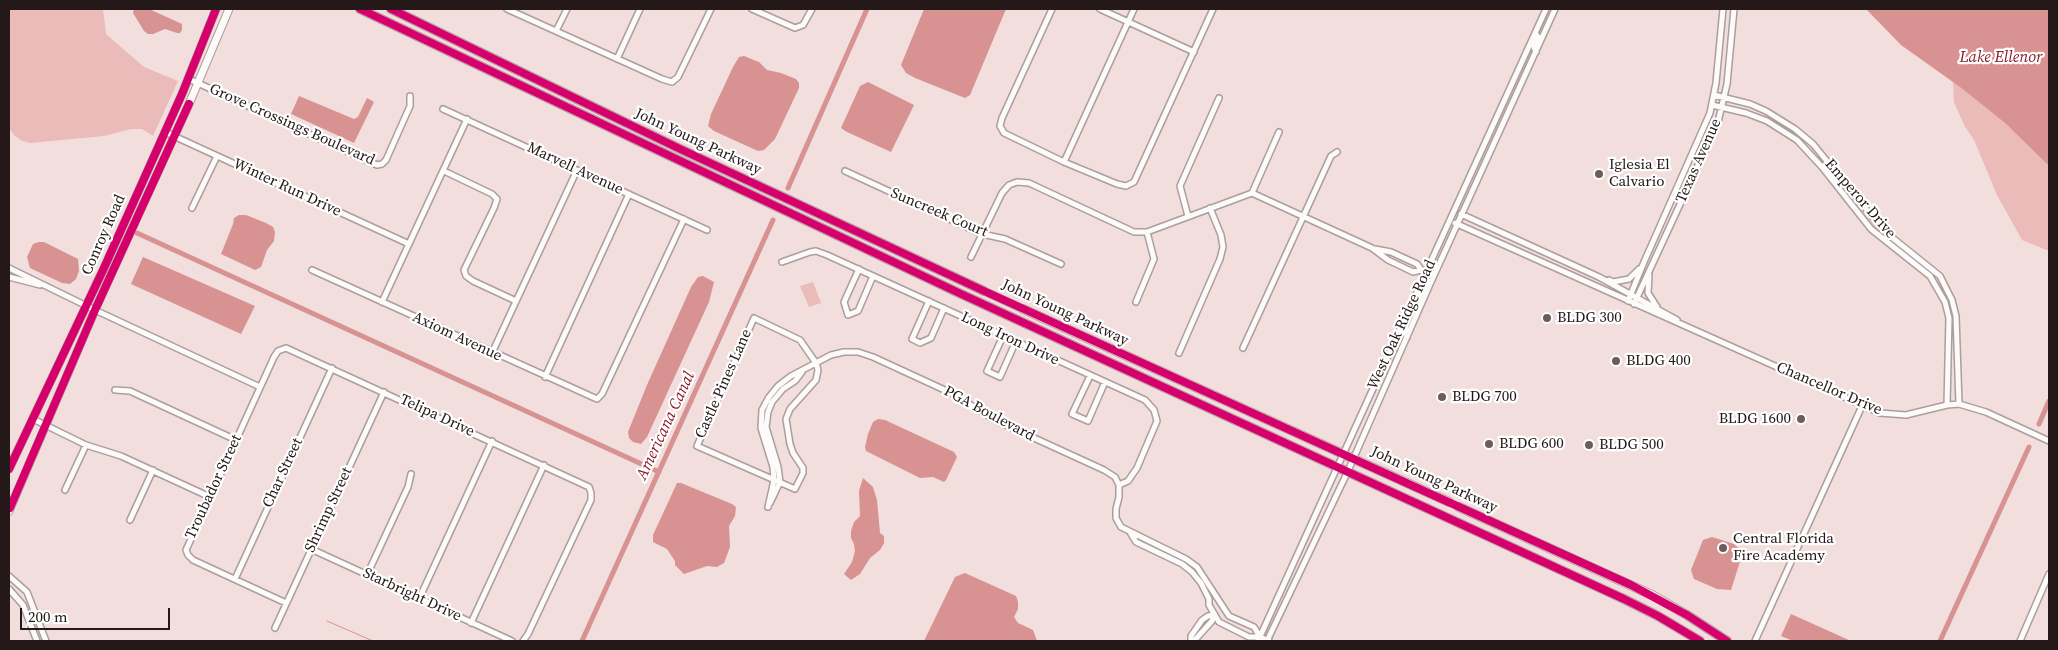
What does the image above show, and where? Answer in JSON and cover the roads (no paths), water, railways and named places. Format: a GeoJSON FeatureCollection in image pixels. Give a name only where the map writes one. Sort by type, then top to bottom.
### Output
{"type":"FeatureCollection","features":[{"type":"Feature","properties":{"kind":"highway","name":"John Young Parkway"},"geometry":{"type":"LineString","coordinates":[[360,9],[958,293],[1338,466],[1643,608],[1700,641]]}},
{"type":"Feature","properties":{"kind":"highway","name":"John Young Parkway"},"geometry":{"type":"LineString","coordinates":[[391,9],[678,148],[984,291]]}},
{"type":"Feature","properties":{"kind":"highway"},"geometry":{"type":"LineString","coordinates":[[656,150],[670,151],[678,148]]}},
{"type":"Feature","properties":{"kind":"highway"},"geometry":{"type":"LineString","coordinates":[[958,293],[969,290],[984,291]]}},
{"type":"Feature","properties":{"kind":"highway","name":"John Young Parkway"},"geometry":{"type":"LineString","coordinates":[[1023,309],[1449,502]]}},
{"type":"Feature","properties":{"kind":"highway","name":"John Young Parkway"},"geometry":{"type":"LineString","coordinates":[[1460,507],[1652,595],[1694,619],[1727,641]]}},
{"type":"Feature","properties":{"kind":"main road","name":"Conroy Road"},"geometry":{"type":"LineString","coordinates":[[9,469],[86,306],[189,79],[216,9]]}},
{"type":"Feature","properties":{"kind":"main road","name":"Conroy Road"},"geometry":{"type":"LineString","coordinates":[[9,510],[95,310],[198,83],[229,9]]}},
{"type":"Feature","properties":{"kind":"main road","name":"John Young Parkway"},"geometry":{"type":"LineString","coordinates":[[984,291],[1023,309]]}},
{"type":"Feature","properties":{"kind":"main road","name":"John Young Parkway"},"geometry":{"type":"LineString","coordinates":[[1449,502],[1460,507]]}},
{"type":"Feature","properties":{"kind":"street"},"geometry":{"type":"LineString","coordinates":[[556,31],[567,9]]}},
{"type":"Feature","properties":{"kind":"street"},"geometry":{"type":"LineString","coordinates":[[616,59],[640,9]]}},
{"type":"Feature","properties":{"kind":"street"},"geometry":{"type":"LineString","coordinates":[[509,10],[616,59],[672,82],[678,77],[711,9]]}},
{"type":"Feature","properties":{"kind":"street"},"geometry":{"type":"LineString","coordinates":[[752,9],[795,28],[803,26],[812,9]]}},
{"type":"Feature","properties":{"kind":"street"},"geometry":{"type":"LineString","coordinates":[[1052,9],[1000,126],[1004,133],[1064,162],[1126,186],[1134,182],[1214,9]]}},
{"type":"Feature","properties":{"kind":"street"},"geometry":{"type":"LineString","coordinates":[[1100,9],[1194,52]]}},
{"type":"Feature","properties":{"kind":"street"},"geometry":{"type":"LineString","coordinates":[[1064,162],[1134,9]]}},
{"type":"Feature","properties":{"kind":"street","name":"West Oak Ridge Road"},"geometry":{"type":"LineString","coordinates":[[1259,639],[1424,272],[1455,211],[1546,9]]}},
{"type":"Feature","properties":{"kind":"street","name":"West Oak Ridge Road"},"geometry":{"type":"LineString","coordinates":[[1268,641],[1354,458],[1554,9]]}},
{"type":"Feature","properties":{"kind":"street","name":"Texas Avenue"},"geometry":{"type":"LineString","coordinates":[[1628,301],[1703,130],[1712,105],[1723,9]]}},
{"type":"Feature","properties":{"kind":"street","name":"Texas Avenue"},"geometry":{"type":"LineString","coordinates":[[1634,304],[1713,135],[1724,97],[1734,9]]}},
{"type":"Feature","properties":{"kind":"street"},"geometry":{"type":"LineString","coordinates":[[1722,28],[1733,28]]}},
{"type":"Feature","properties":{"kind":"street"},"geometry":{"type":"LineString","coordinates":[[1535,33],[1538,37],[1534,47],[1536,52]]}},
{"type":"Feature","properties":{"kind":"street","name":"Grove Crossings Boulevard"},"geometry":{"type":"LineString","coordinates":[[189,79],[376,165],[382,164],[386,160],[412,101],[410,96]]}},
{"type":"Feature","properties":{"kind":"street","name":"Emperor Drive"},"geometry":{"type":"LineString","coordinates":[[1714,95],[1766,111],[1794,128],[1812,144],[1884,231],[1940,276],[1952,300],[1956,316],[1959,404]]}},
{"type":"Feature","properties":{"kind":"street"},"geometry":{"type":"LineString","coordinates":[[1188,216],[1180,186],[1218,98]]}},
{"type":"Feature","properties":{"kind":"street","name":"Emperor Drive"},"geometry":{"type":"LineString","coordinates":[[1712,105],[1767,121],[1797,140],[1822,166],[1871,229],[1930,276],[1945,302],[1949,318],[1947,405]]}},
{"type":"Feature","properties":{"kind":"street","name":"Marvell Avenue"},"geometry":{"type":"LineString","coordinates":[[443,109],[707,230]]}},
{"type":"Feature","properties":{"kind":"street"},"geometry":{"type":"LineString","coordinates":[[382,302],[467,119]]}},
{"type":"Feature","properties":{"kind":"street"},"geometry":{"type":"LineString","coordinates":[[1703,130],[1713,135]]}},
{"type":"Feature","properties":{"kind":"street","name":"Winter Run Drive"},"geometry":{"type":"LineString","coordinates":[[165,132],[409,244]]}},
{"type":"Feature","properties":{"kind":"street"},"geometry":{"type":"LineString","coordinates":[[1252,193],[1279,132]]}},
{"type":"Feature","properties":{"kind":"street"},"geometry":{"type":"LineString","coordinates":[[1243,348],[1331,156],[1337,152]]}},
{"type":"Feature","properties":{"kind":"street"},"geometry":{"type":"LineString","coordinates":[[192,208],[217,156]]}},
{"type":"Feature","properties":{"kind":"street"},"geometry":{"type":"LineString","coordinates":[[492,353],[577,170]]}},
{"type":"Feature","properties":{"kind":"street"},"geometry":{"type":"LineString","coordinates":[[444,171],[492,194],[497,199],[464,270],[466,276],[516,301]]}},
{"type":"Feature","properties":{"kind":"street","name":"Suncreek Court"},"geometry":{"type":"LineString","coordinates":[[845,171],[982,234],[1006,239],[1061,264]]}},
{"type":"Feature","properties":{"kind":"street"},"geometry":{"type":"LineString","coordinates":[[972,257],[1002,193],[1008,185],[1018,182],[1029,183],[1134,232],[1147,232],[1252,193],[1372,248],[1388,260],[1413,272],[1424,272]]}},
{"type":"Feature","properties":{"kind":"street"},"geometry":{"type":"LineString","coordinates":[[545,377],[629,194]]}},
{"type":"Feature","properties":{"kind":"street"},"geometry":{"type":"LineString","coordinates":[[1179,353],[1220,259],[1222,247],[1220,234],[1210,208]]}},
{"type":"Feature","properties":{"kind":"street","name":"Chancellor Drive"},"geometry":{"type":"LineString","coordinates":[[1455,211],[1599,277],[1698,331]]}},
{"type":"Feature","properties":{"kind":"street","name":"Axiom Avenue"},"geometry":{"type":"LineString","coordinates":[[312,270],[592,399],[597,399],[602,394],[684,219]]}},
{"type":"Feature","properties":{"kind":"street","name":"Chancellor Drive"},"geometry":{"type":"LineString","coordinates":[[1450,221],[1880,413],[1906,415],[1959,404],[1986,412],[2049,441]]}},
{"type":"Feature","properties":{"kind":"street"},"geometry":{"type":"LineString","coordinates":[[1136,302],[1154,259],[1147,232]]}},
{"type":"Feature","properties":{"kind":"street"},"geometry":{"type":"LineString","coordinates":[[1372,248],[1392,252],[1417,264],[1424,272],[1423,288],[1406,325],[1407,337]]}},
{"type":"Feature","properties":{"kind":"street","name":"Long Iron Drive"},"geometry":{"type":"LineString","coordinates":[[782,262],[816,251],[1145,400],[1154,410],[1157,421],[1137,468],[1128,480],[1119,485]]}},
{"type":"Feature","properties":{"kind":"street"},"geometry":{"type":"LineString","coordinates":[[1599,277],[1613,282],[1629,279],[1644,262]]}},
{"type":"Feature","properties":{"kind":"street"},"geometry":{"type":"LineString","coordinates":[[9,268],[260,387]]}},
{"type":"Feature","properties":{"kind":"street"},"geometry":{"type":"LineString","coordinates":[[859,269],[844,302],[848,315],[858,311],[873,276]]}},
{"type":"Feature","properties":{"kind":"street"},"geometry":{"type":"LineString","coordinates":[[1650,270],[1648,293],[1652,302],[1659,310]]}},
{"type":"Feature","properties":{"kind":"street"},"geometry":{"type":"LineString","coordinates":[[9,277],[48,287]]}},
{"type":"Feature","properties":{"kind":"street"},"geometry":{"type":"LineString","coordinates":[[929,301],[912,339],[920,342],[931,338],[944,308]]}},
{"type":"Feature","properties":{"kind":"street","name":"Castle Pines Lane"},"geometry":{"type":"LineString","coordinates":[[777,481],[696,446],[754,318],[800,340],[816,363]]}},
{"type":"Feature","properties":{"kind":"street"},"geometry":{"type":"LineString","coordinates":[[1003,336],[987,371],[1000,377],[1016,341]]}},
{"type":"Feature","properties":{"kind":"street","name":"Troubador Street"},"geometry":{"type":"LineString","coordinates":[[281,349],[275,354],[188,544],[187,553],[193,560],[286,603]]}},
{"type":"Feature","properties":{"kind":"street","name":"Telipa Drive"},"geometry":{"type":"LineString","coordinates":[[281,349],[291,349],[492,441],[585,485],[591,491],[590,500],[527,637],[523,641]]}},
{"type":"Feature","properties":{"kind":"street","name":"PGA Boulevard"},"geometry":{"type":"LineString","coordinates":[[777,481],[761,428],[762,410],[769,397],[778,386],[791,376],[831,355],[844,352],[858,352],[949,392],[997,421],[1104,470],[1115,477],[1119,485]]}},
{"type":"Feature","properties":{"kind":"street"},"geometry":{"type":"LineString","coordinates":[[777,481],[795,490],[803,473],[803,468],[793,453],[790,444],[786,419],[790,408],[816,380],[818,370],[816,363]]}},
{"type":"Feature","properties":{"kind":"street","name":"Char Street"},"geometry":{"type":"LineString","coordinates":[[235,579],[332,368]]}},
{"type":"Feature","properties":{"kind":"street"},"geometry":{"type":"LineString","coordinates":[[1090,376],[1072,414],[1088,421],[1105,382]]}},
{"type":"Feature","properties":{"kind":"street"},"geometry":{"type":"LineString","coordinates":[[115,390],[130,391],[236,440]]}},
{"type":"Feature","properties":{"kind":"street","name":"Shrimp Street"},"geometry":{"type":"LineString","coordinates":[[275,628],[384,392]]}},
{"type":"Feature","properties":{"kind":"street"},"geometry":{"type":"LineString","coordinates":[[1756,641],[1862,406]]}},
{"type":"Feature","properties":{"kind":"street"},"geometry":{"type":"LineString","coordinates":[[33,419],[86,445],[121,456],[210,497]]}},
{"type":"Feature","properties":{"kind":"street"},"geometry":{"type":"LineString","coordinates":[[419,598],[492,441]]}},
{"type":"Feature","properties":{"kind":"street"},"geometry":{"type":"LineString","coordinates":[[65,490],[86,445]]}},
{"type":"Feature","properties":{"kind":"street"},"geometry":{"type":"LineString","coordinates":[[471,622],[544,465]]}},
{"type":"Feature","properties":{"kind":"street"},"geometry":{"type":"LineString","coordinates":[[130,520],[152,470]]}},
{"type":"Feature","properties":{"kind":"street"},"geometry":{"type":"LineString","coordinates":[[367,575],[408,486],[411,474]]}},
{"type":"Feature","properties":{"kind":"street"},"geometry":{"type":"LineString","coordinates":[[1119,485],[1116,518],[1121,527],[1131,534],[1140,536],[1186,558],[1197,567],[1228,616],[1254,627],[1259,639]]}},
{"type":"Feature","properties":{"kind":"street"},"geometry":{"type":"LineString","coordinates":[[1131,534],[1136,542],[1182,564],[1192,572],[1201,583],[1214,615],[1219,622],[1249,637],[1268,641]]}},
{"type":"Feature","properties":{"kind":"street","name":"Starbright Drive"},"geometry":{"type":"LineString","coordinates":[[311,549],[512,641]]}},
{"type":"Feature","properties":{"kind":"street"},"geometry":{"type":"LineString","coordinates":[[2020,641],[2049,574]]}},
{"type":"Feature","properties":{"kind":"street"},"geometry":{"type":"LineString","coordinates":[[9,576],[27,592],[46,641]]}},
{"type":"Feature","properties":{"kind":"street"},"geometry":{"type":"LineString","coordinates":[[9,588],[23,605],[36,641]]}},
{"type":"Feature","properties":{"kind":"street"},"geometry":{"type":"LineString","coordinates":[[1193,641],[1212,621],[1214,615]]}},
{"type":"Feature","properties":{"kind":"water"},"geometry":{"type":"Polygon","coordinates":[[[134,9],[149,9],[182,24],[182,30],[180,33],[177,33],[165,29],[148,34],[144,31],[133,13],[134,9]]]}},
{"type":"Feature","properties":{"kind":"water"},"geometry":{"type":"Polygon","coordinates":[[[924,9],[1006,9],[970,95],[965,98],[915,78],[906,73],[901,65],[924,9]]]}},
{"type":"Feature","properties":{"kind":"water","name":"Lake Ellenor"},"geometry":{"type":"Polygon","coordinates":[[[1866,9],[2049,9],[2049,166],[2005,123],[1960,87],[1901,45],[1866,9]]]}},
{"type":"Feature","properties":{"kind":"water"},"geometry":{"type":"Polygon","coordinates":[[[744,56],[759,62],[767,70],[796,79],[799,83],[799,88],[775,139],[764,150],[758,151],[714,131],[708,126],[711,114],[733,67],[739,57],[744,56]]]}},
{"type":"Feature","properties":{"kind":"water"},"geometry":{"type":"Polygon","coordinates":[[[868,82],[914,105],[891,152],[841,128],[860,86],[868,82]]]}},
{"type":"Feature","properties":{"kind":"water"},"geometry":{"type":"Polygon","coordinates":[[[299,96],[354,119],[358,117],[367,98],[374,102],[354,143],[291,114],[299,96]]]}},
{"type":"Feature","properties":{"kind":"water"},"geometry":{"type":"Polygon","coordinates":[[[239,215],[246,215],[266,223],[273,227],[275,232],[274,241],[267,250],[261,267],[255,270],[221,254],[234,218],[239,215]]]}},
{"type":"Feature","properties":{"kind":"water"},"geometry":{"type":"Polygon","coordinates":[[[44,242],[78,259],[79,271],[76,279],[70,284],[62,283],[30,268],[27,257],[33,244],[44,242]]]}},
{"type":"Feature","properties":{"kind":"water"},"geometry":{"type":"Polygon","coordinates":[[[143,257],[255,306],[241,334],[131,284],[143,257]]]}},
{"type":"Feature","properties":{"kind":"water"},"geometry":{"type":"Polygon","coordinates":[[[703,276],[714,282],[709,302],[647,437],[641,444],[633,442],[629,438],[628,432],[647,385],[691,287],[698,277],[703,276]]]}},
{"type":"Feature","properties":{"kind":"water"},"geometry":{"type":"Polygon","coordinates":[[[878,419],[885,420],[954,452],[957,457],[946,480],[944,482],[933,477],[920,478],[866,451],[868,434],[873,422],[878,419]]]}},
{"type":"Feature","properties":{"kind":"water"},"geometry":{"type":"Polygon","coordinates":[[[863,478],[873,487],[877,500],[880,533],[884,536],[884,543],[880,550],[870,558],[860,574],[851,580],[844,574],[852,562],[855,551],[851,531],[854,522],[860,516],[859,491],[863,478]]]}},
{"type":"Feature","properties":{"kind":"water"},"geometry":{"type":"Polygon","coordinates":[[[677,483],[681,483],[736,507],[735,516],[729,526],[730,547],[724,563],[717,567],[707,566],[684,574],[675,565],[675,561],[667,549],[653,542],[653,535],[677,483]]]}},
{"type":"Feature","properties":{"kind":"water"},"geometry":{"type":"Polygon","coordinates":[[[1712,537],[1734,544],[1743,552],[1731,590],[1717,589],[1694,579],[1691,570],[1703,540],[1712,537]]]}},
{"type":"Feature","properties":{"kind":"water"},"geometry":{"type":"Polygon","coordinates":[[[965,573],[1016,596],[1018,609],[1014,617],[1018,623],[1033,630],[1037,641],[924,641],[955,577],[965,573]]]}},
{"type":"Feature","properties":{"kind":"water"},"geometry":{"type":"Polygon","coordinates":[[[1791,614],[1851,641],[1793,641],[1781,636],[1791,614]]]}},
{"type":"Feature","properties":{"kind":"waterway","name":"Americana Canal"},"geometry":{"type":"LineString","coordinates":[[788,188],[867,9]]}},
{"type":"Feature","properties":{"kind":"waterway","name":"Americana Canal"},"geometry":{"type":"LineString","coordinates":[[582,641],[773,220]]}},
{"type":"Feature","properties":{"kind":"waterway"},"geometry":{"type":"LineString","coordinates":[[137,233],[659,472]]}},
{"type":"Feature","properties":{"kind":"waterway"},"geometry":{"type":"LineString","coordinates":[[2039,424],[2049,401]]}},
{"type":"Feature","properties":{"kind":"waterway"},"geometry":{"type":"LineString","coordinates":[[1940,641],[2029,447]]}},
{"type":"Feature","properties":{"kind":"waterway"},"geometry":{"type":"LineString","coordinates":[[327,621],[373,641]]}},
{"type":"Feature","properties":{"kind":"place","name":"Iglesia El Calvario"},"geometry":{"type":"Point","coordinates":[1599,174]}},
{"type":"Feature","properties":{"kind":"place","name":"BLDG 300"},"geometry":{"type":"Point","coordinates":[1547,318]}},
{"type":"Feature","properties":{"kind":"place","name":"BLDG 400"},"geometry":{"type":"Point","coordinates":[1616,361]}},
{"type":"Feature","properties":{"kind":"place","name":"BLDG 700"},"geometry":{"type":"Point","coordinates":[1442,397]}},
{"type":"Feature","properties":{"kind":"place","name":"BLDG 1600"},"geometry":{"type":"Point","coordinates":[1801,419]}},
{"type":"Feature","properties":{"kind":"place","name":"BLDG 600"},"geometry":{"type":"Point","coordinates":[1489,444]}},
{"type":"Feature","properties":{"kind":"place","name":"BLDG 500"},"geometry":{"type":"Point","coordinates":[1589,445]}},
{"type":"Feature","properties":{"kind":"place","name":"Central Florida Fire Academy"},"geometry":{"type":"Point","coordinates":[1723,548]}}]}
